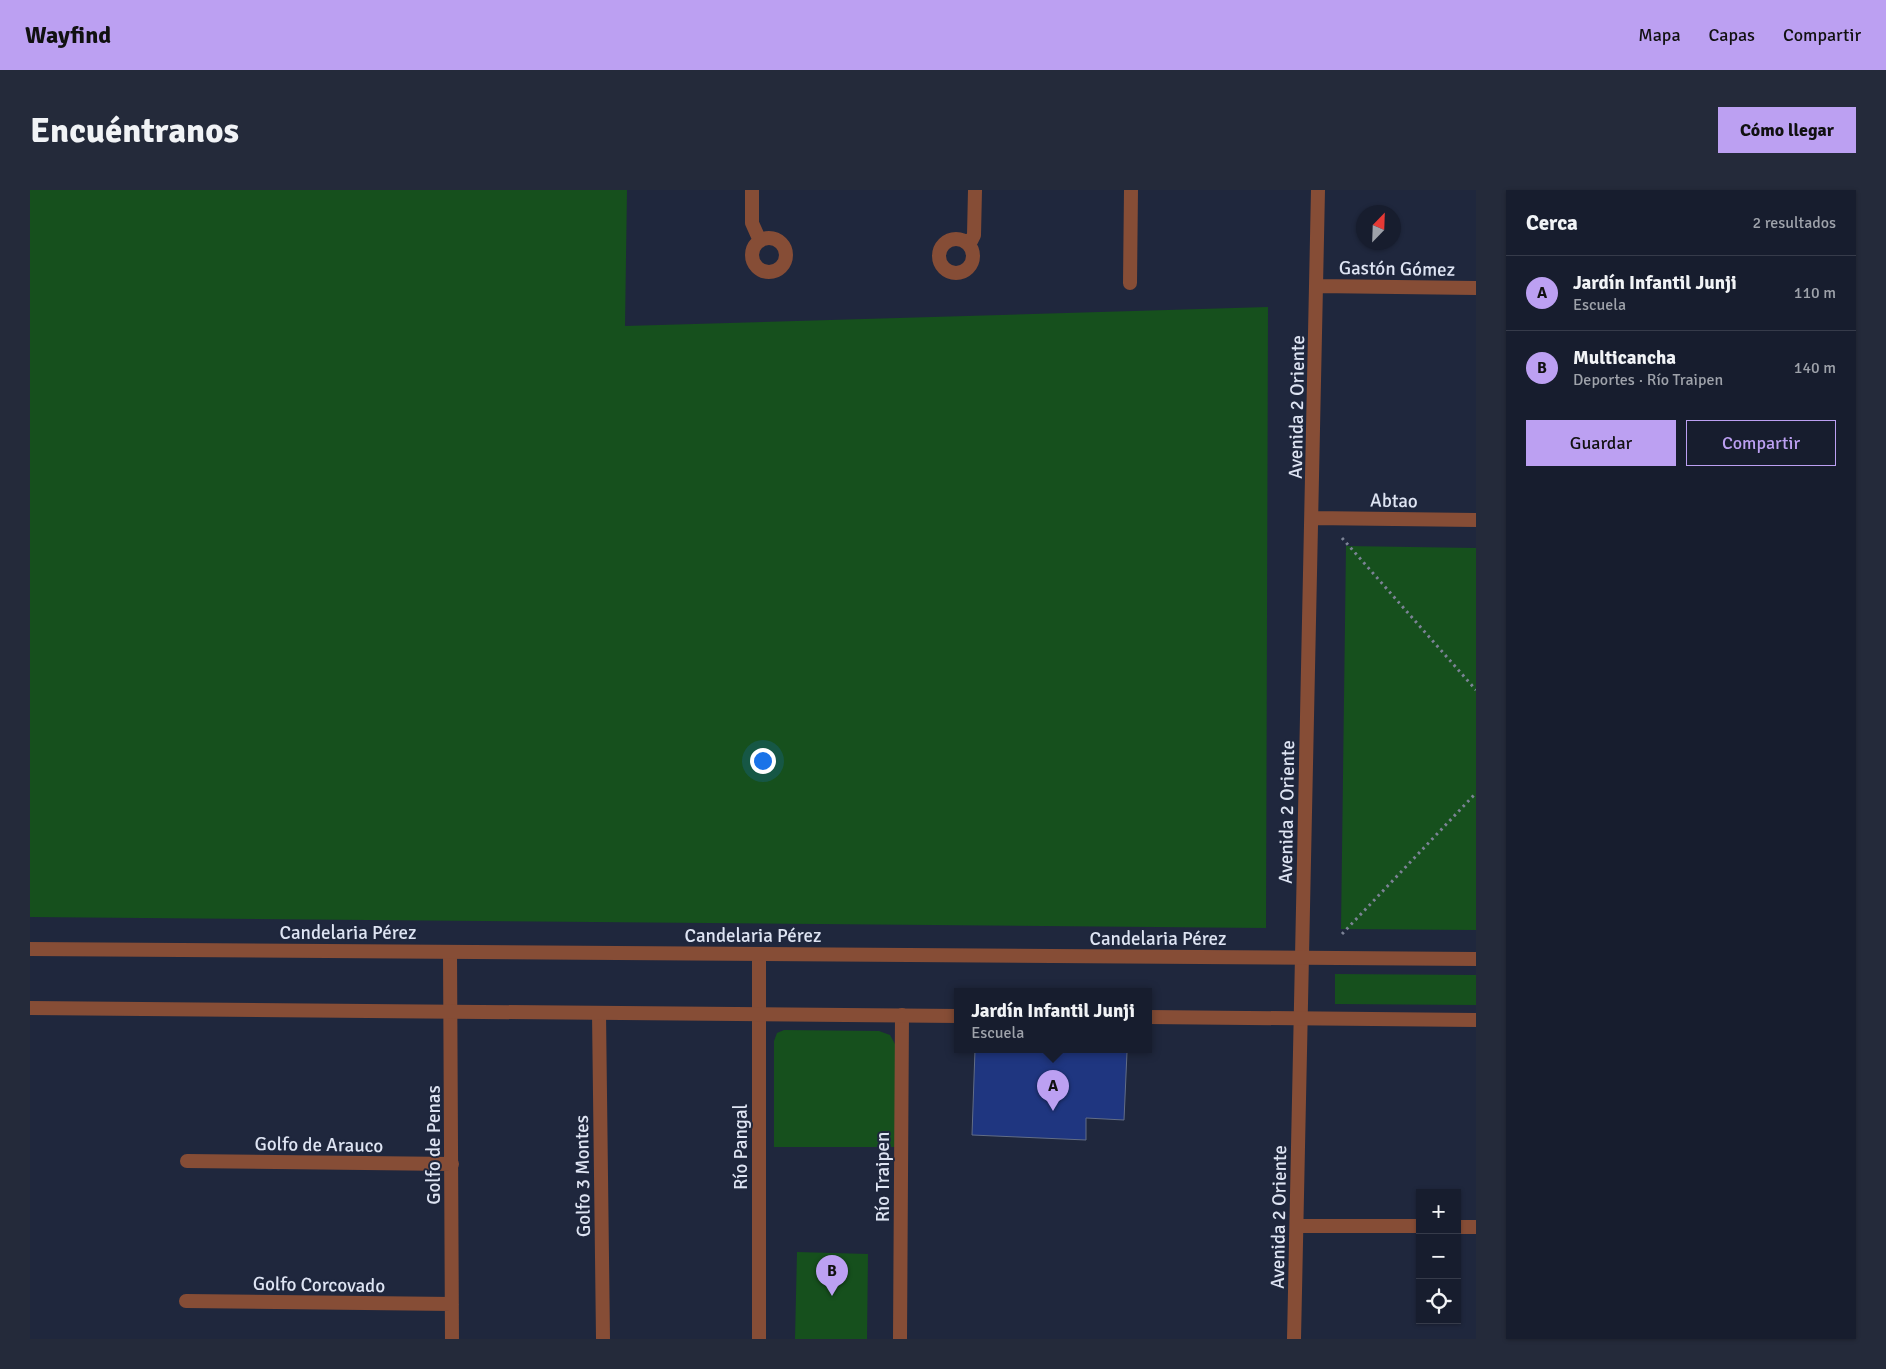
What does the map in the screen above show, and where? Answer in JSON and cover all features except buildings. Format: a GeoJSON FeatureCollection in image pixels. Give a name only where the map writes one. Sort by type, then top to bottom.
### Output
{"type":"FeatureCollection","features":[{"type":"Feature","properties":{"kind":"street"},"geometry":{"type":"LineString","coordinates":[[752,190],[752,223],[760,241]]}},
{"type":"Feature","properties":{"kind":"street"},"geometry":{"type":"LineString","coordinates":[[969,245],[974,235],[975,190]]}},
{"type":"Feature","properties":{"kind":"street"},"geometry":{"type":"LineString","coordinates":[[1130,283],[1132,190]]}},
{"type":"Feature","properties":{"kind":"street","name":"Avenida 2 Oriente"},"geometry":{"type":"LineString","coordinates":[[1294,1339],[1301,958],[1319,518],[1318,190]]}},
{"type":"Feature","properties":{"kind":"street","name":"Gastón Gómez"},"geometry":{"type":"LineString","coordinates":[[1317,286],[1476,288]]}},
{"type":"Feature","properties":{"kind":"street","name":"Abtao"},"geometry":{"type":"LineString","coordinates":[[1319,518],[1476,520]]}},
{"type":"Feature","properties":{"kind":"street","name":"Candelaria Pérez"},"geometry":{"type":"LineString","coordinates":[[30,948],[1476,959]]}},
{"type":"Feature","properties":{"kind":"street","name":"Golfo de Penas"},"geometry":{"type":"LineString","coordinates":[[450,952],[452,1339]]}},
{"type":"Feature","properties":{"kind":"street","name":"Río Pangal"},"geometry":{"type":"LineString","coordinates":[[759,954],[759,1339]]}},
{"type":"Feature","properties":{"kind":"street"},"geometry":{"type":"LineString","coordinates":[[30,1008],[954,1016]]}},
{"type":"Feature","properties":{"kind":"street","name":"Golfo 3 Montes"},"geometry":{"type":"LineString","coordinates":[[599,1013],[603,1339]]}},
{"type":"Feature","properties":{"kind":"street","name":"Río Traipen"},"geometry":{"type":"LineString","coordinates":[[900,1339],[902,1015]]}},
{"type":"Feature","properties":{"kind":"street"},"geometry":{"type":"LineString","coordinates":[[1152,1017],[1476,1020]]}},
{"type":"Feature","properties":{"kind":"street","name":"Golfo de Arauco"},"geometry":{"type":"LineString","coordinates":[[187,1161],[452,1164]]}},
{"type":"Feature","properties":{"kind":"street"},"geometry":{"type":"LineString","coordinates":[[1297,1226],[1416,1226]]}},
{"type":"Feature","properties":{"kind":"street"},"geometry":{"type":"LineString","coordinates":[[1461,1227],[1476,1227]]}},
{"type":"Feature","properties":{"kind":"street","name":"Golfo Corcovado"},"geometry":{"type":"LineString","coordinates":[[186,1301],[452,1304]]}},
{"type":"Feature","properties":{"kind":"path"},"geometry":{"type":"LineString","coordinates":[[1319,518],[1476,690]]}},
{"type":"Feature","properties":{"kind":"path"},"geometry":{"type":"LineString","coordinates":[[1342,934],[1476,793]]}},
{"type":"Feature","properties":{"kind":"green space"},"geometry":{"type":"Polygon","coordinates":[[[30,190],[627,190],[625,326],[1268,307],[1266,928],[30,917],[30,190]]]}},
{"type":"Feature","properties":{"kind":"green space"},"geometry":{"type":"Polygon","coordinates":[[[1346,546],[1476,548],[1476,930],[1341,929],[1346,546]]]}},
{"type":"Feature","properties":{"kind":"green space"},"geometry":{"type":"Polygon","coordinates":[[[1335,974],[1476,975],[1476,1005],[1335,1004],[1335,974]]]}},
{"type":"Feature","properties":{"kind":"green space"},"geometry":{"type":"Polygon","coordinates":[[[784,1030],[879,1031],[890,1035],[895,1044],[895,1147],[774,1147],[774,1041],[777,1033],[784,1030]]]}},
{"type":"Feature","properties":{"kind":"green space"},"geometry":{"type":"Polygon","coordinates":[[[797,1252],[868,1254],[867,1339],[795,1339],[797,1252]]]}},
{"type":"Feature","properties":{"kind":"place","name":"Jardín Infantil Junji"},"geometry":{"type":"Point","coordinates":[1053,1111]}},
{"type":"Feature","properties":{"kind":"place","name":"Multicancha"},"geometry":{"type":"Point","coordinates":[832,1296]}}]}
